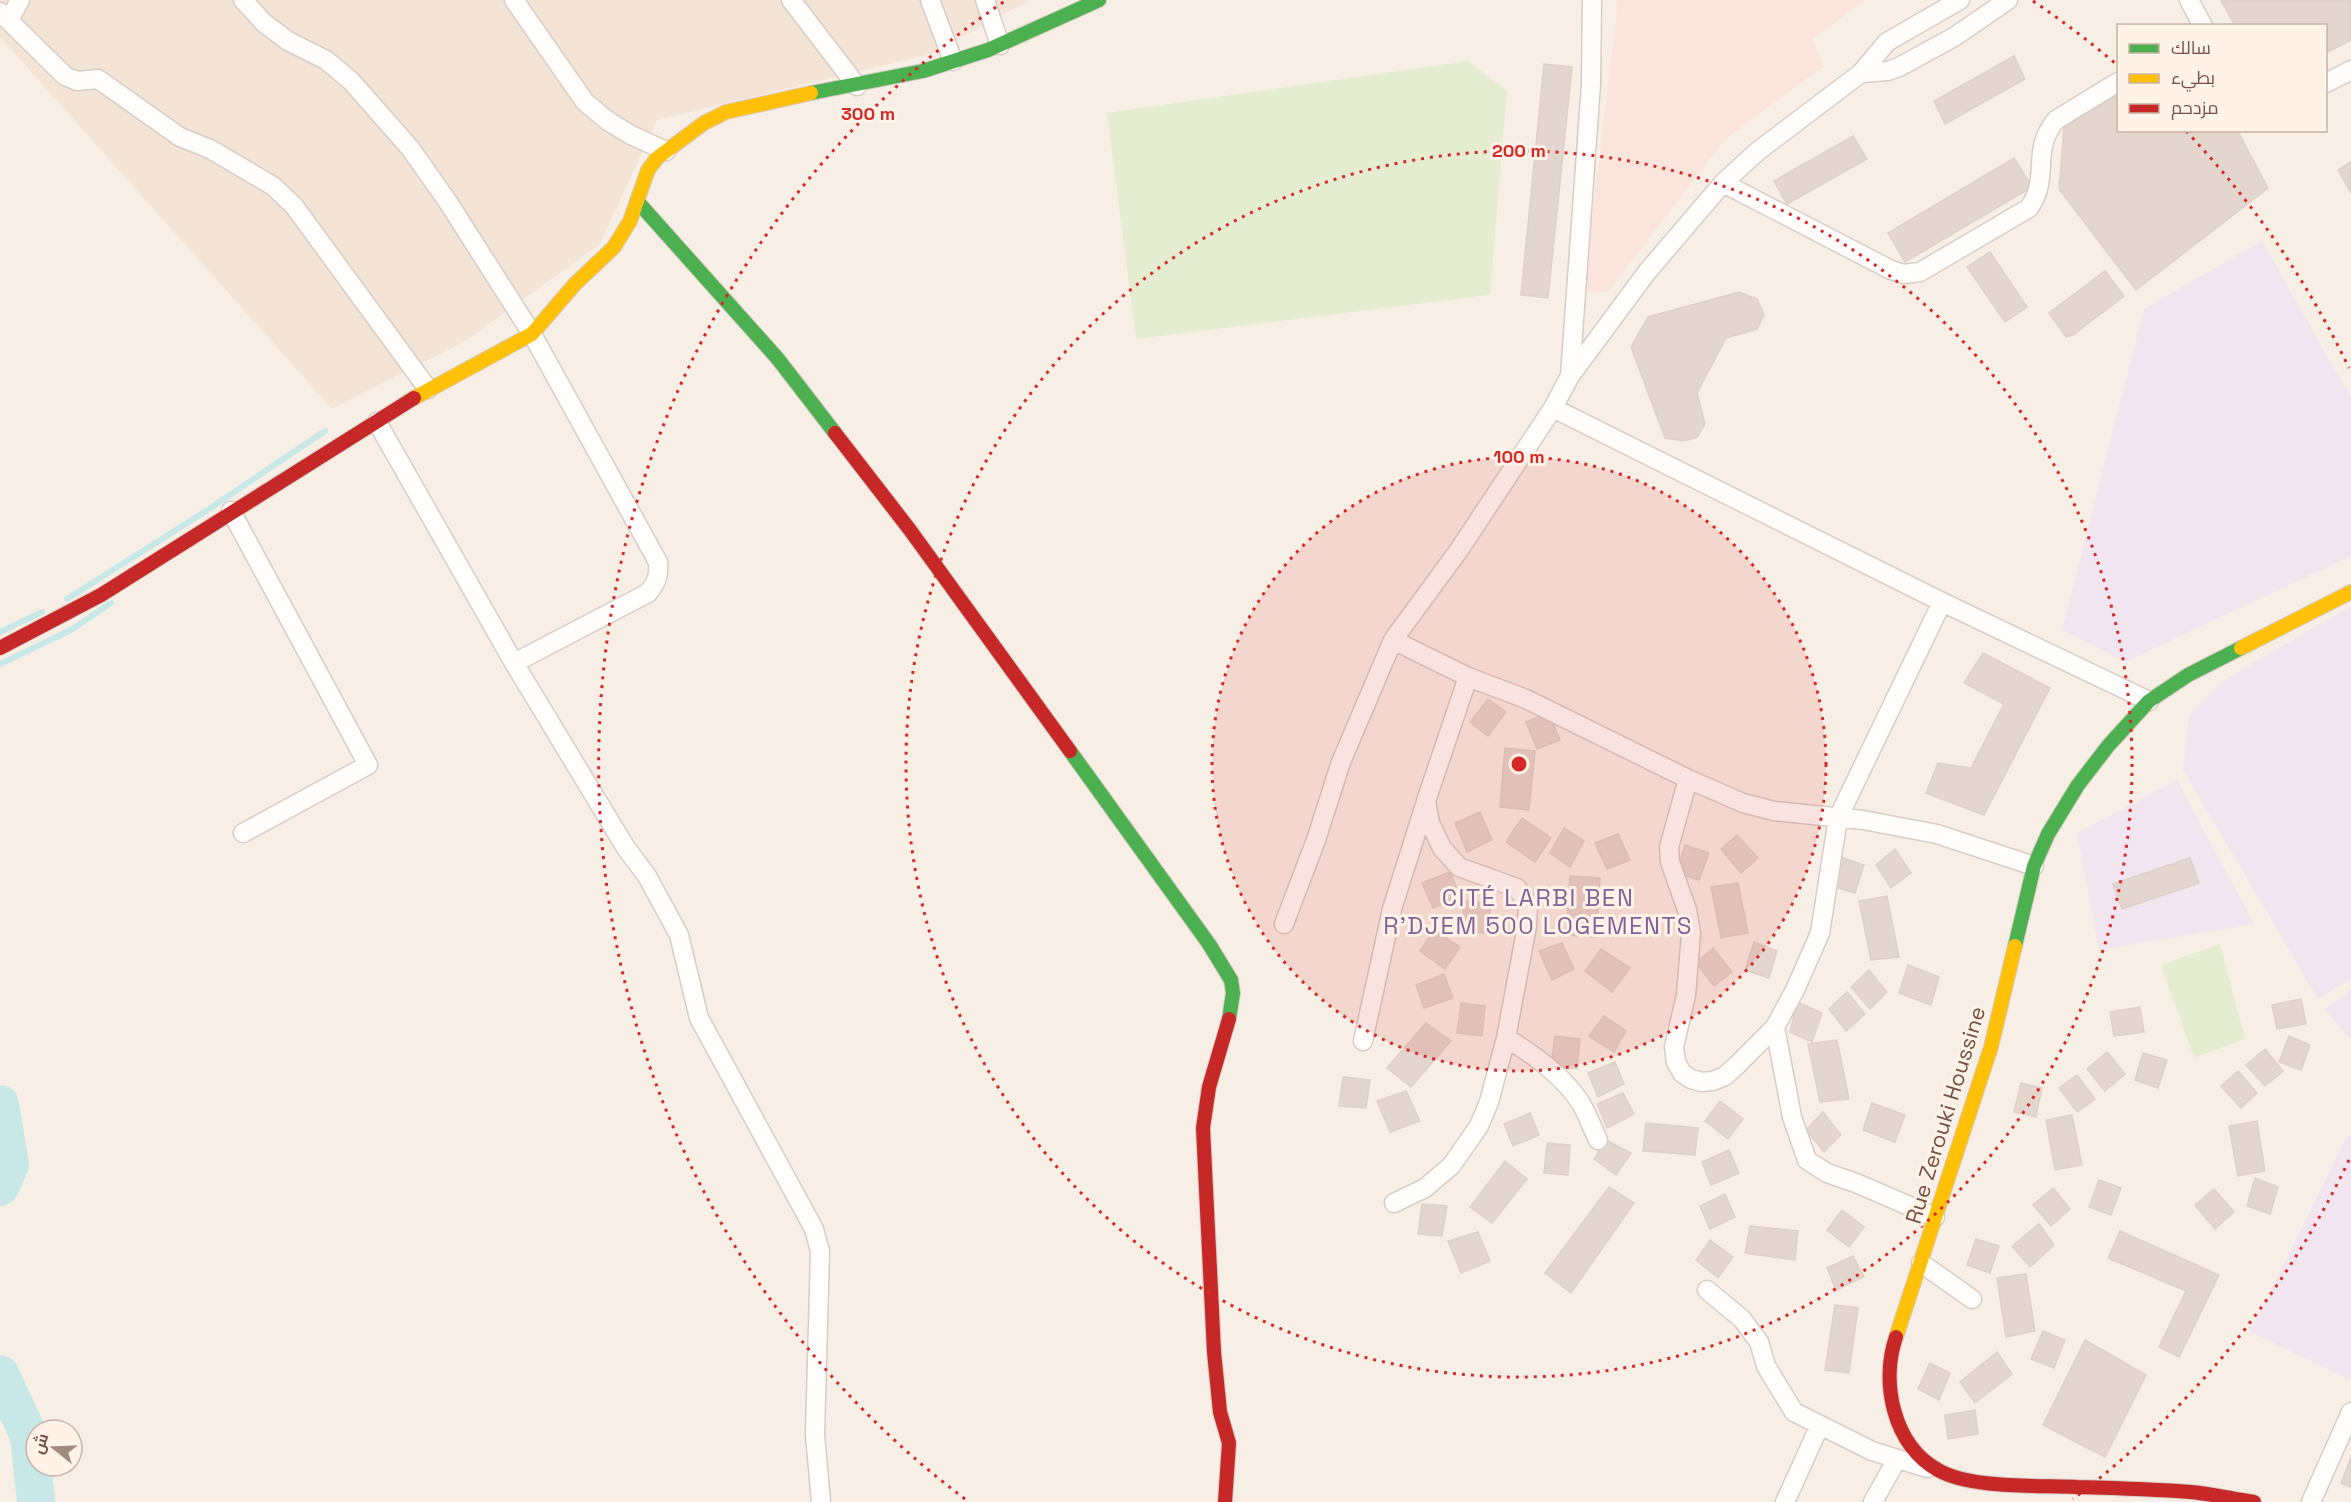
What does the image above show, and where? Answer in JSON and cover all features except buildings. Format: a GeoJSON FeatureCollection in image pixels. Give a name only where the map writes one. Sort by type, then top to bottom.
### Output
{"type":"FeatureCollection","features":[{"type":"Feature","properties":{"kind":"street"},"geometry":{"type":"LineString","coordinates":[[20,0],[4,16],[65,76],[77,81],[98,79],[180,137],[210,149],[273,186],[294,206],[428,389]]}},
{"type":"Feature","properties":{"kind":"street"},"geometry":{"type":"LineString","coordinates":[[243,0],[264,23],[288,41],[326,60],[342,74],[410,148],[448,202],[532,334],[658,562],[659,576],[648,593],[514,663]]}},
{"type":"Feature","properties":{"kind":"street"},"geometry":{"type":"LineString","coordinates":[[514,0],[585,102],[608,121],[631,135],[666,151]]}},
{"type":"Feature","properties":{"kind":"street"},"geometry":{"type":"LineString","coordinates":[[791,0],[857,86]]}},
{"type":"Feature","properties":{"kind":"street"},"geometry":{"type":"LineString","coordinates":[[930,0],[953,61]]}},
{"type":"Feature","properties":{"kind":"street"},"geometry":{"type":"LineString","coordinates":[[985,0],[1000,45]]}},
{"type":"Feature","properties":{"kind":"street"},"geometry":{"type":"LineString","coordinates":[[0,648],[101,595],[428,389],[532,334],[575,284],[614,247],[630,221],[648,170],[657,158],[704,123],[726,112],[922,71],[1000,45],[1099,0]]}},
{"type":"Feature","properties":{"kind":"street"},"geometry":{"type":"LineString","coordinates":[[1570,376],[1591,84],[1592,0]]}},
{"type":"Feature","properties":{"kind":"street"},"geometry":{"type":"LineString","coordinates":[[1284,924],[1316,840],[1341,762],[1393,640],[1459,550],[1554,408],[1570,376],[1647,272],[1723,183],[1782,132],[1861,73],[1887,42],[1960,0]]}},
{"type":"Feature","properties":{"kind":"street"},"geometry":{"type":"LineString","coordinates":[[1861,73],[1888,71],[1899,67],[1954,37],[2008,0]]}},
{"type":"Feature","properties":{"kind":"street"},"geometry":{"type":"LineString","coordinates":[[2189,0],[2202,24]]}},
{"type":"Feature","properties":{"kind":"street"},"geometry":{"type":"LineString","coordinates":[[2327,82],[2351,70]]}},
{"type":"Feature","properties":{"kind":"street"},"geometry":{"type":"LineString","coordinates":[[1723,183],[1891,270],[1904,274],[1920,272],[2029,208],[2036,199],[2040,186],[2042,145],[2048,129],[2056,120],[2117,83]]}},
{"type":"Feature","properties":{"kind":"street"},"geometry":{"type":"LineString","coordinates":[[637,201],[778,358],[910,530],[1209,944],[1231,980],[1233,993],[1230,1010],[1209,1087],[1203,1128],[1214,1352],[1220,1412],[1229,1443],[1225,1502]]}},
{"type":"Feature","properties":{"kind":"street"},"geometry":{"type":"LineString","coordinates":[[1554,408],[1942,602],[2149,701]]}},
{"type":"Feature","properties":{"kind":"street"},"geometry":{"type":"LineString","coordinates":[[377,422],[514,663],[626,848],[647,876],[666,909],[679,935],[699,1018],[814,1229],[820,1251],[815,1435],[821,1502]]}},
{"type":"Feature","properties":{"kind":"street"},"geometry":{"type":"LineString","coordinates":[[231,511],[368,765],[243,833]]}},
{"type":"Feature","properties":{"kind":"street","name":"Rue Zerouki Houssine"},"geometry":{"type":"LineString","coordinates":[[2254,1502],[2190,1497],[2126,1496],[1975,1482],[1940,1471],[1921,1460],[1904,1437],[1893,1412],[1889,1380],[1892,1348],[1991,1047],[2034,866],[2048,834],[2078,785],[2108,746],[2149,701],[2188,675],[2351,592]]}},
{"type":"Feature","properties":{"kind":"street"},"geometry":{"type":"LineString","coordinates":[[1688,779],[1669,847],[1670,862],[1687,910],[1691,933],[1686,995],[1674,1047],[1676,1062],[1682,1073],[1702,1082],[1713,1081],[1725,1076],[1737,1065],[1775,1027],[1795,990],[1820,933],[1838,818],[1942,602]]}},
{"type":"Feature","properties":{"kind":"street"},"geometry":{"type":"LineString","coordinates":[[1393,640],[1468,677],[1526,699],[1688,779],[1743,803],[1774,811],[1863,820],[1937,834],[2034,866]]}},
{"type":"Feature","properties":{"kind":"street"},"geometry":{"type":"LineString","coordinates":[[1363,1041],[1392,909],[1468,677]]}},
{"type":"Feature","properties":{"kind":"street"},"geometry":{"type":"LineString","coordinates":[[1394,1203],[1425,1188],[1451,1166],[1479,1126],[1489,1102],[1506,1038],[1527,926],[1528,905],[1517,888],[1459,867],[1442,848],[1430,824],[1426,801]]}},
{"type":"Feature","properties":{"kind":"street"},"geometry":{"type":"LineString","coordinates":[[1775,1027],[1792,1116],[1807,1160],[1827,1173],[1935,1217]]}},
{"type":"Feature","properties":{"kind":"street"},"geometry":{"type":"LineString","coordinates":[[1506,1038],[1529,1052],[1557,1075],[1580,1102],[1598,1140]]}},
{"type":"Feature","properties":{"kind":"street"},"geometry":{"type":"LineString","coordinates":[[1921,1263],[1972,1299]]}},
{"type":"Feature","properties":{"kind":"street"},"geometry":{"type":"LineString","coordinates":[[1707,1290],[1742,1319],[1759,1342],[1766,1366],[1794,1412],[1872,1452],[1940,1471]]}},
{"type":"Feature","properties":{"kind":"street"},"geometry":{"type":"LineString","coordinates":[[2311,1502],[2350,1418]]}},
{"type":"Feature","properties":{"kind":"street"},"geometry":{"type":"LineString","coordinates":[[1785,1502],[1820,1425]]}},
{"type":"Feature","properties":{"kind":"street"},"geometry":{"type":"LineString","coordinates":[[1873,1502],[1898,1459]]}},
{"type":"Feature","properties":{"kind":"shaded area"},"geometry":{"type":"Polygon","coordinates":[[[0,0],[1030,0],[930,54],[657,120],[600,244],[465,341],[332,409],[0,37],[0,0]]]}},
{"type":"Feature","properties":{"kind":"shaded area"},"geometry":{"type":"Polygon","coordinates":[[[1616,0],[1865,0],[1813,39],[1823,67],[1726,138],[1607,293],[1583,291],[1617,11],[1616,0]]]}},
{"type":"Feature","properties":{"kind":"shaded area"},"geometry":{"type":"Polygon","coordinates":[[[2262,241],[2351,398],[2351,556],[2125,662],[2062,630],[2144,309],[2262,241]]]}},
{"type":"Feature","properties":{"kind":"shaded area"},"geometry":{"type":"Polygon","coordinates":[[[2351,606],[2351,978],[2318,999],[2183,770],[2189,715],[2224,680],[2351,606]]]}},
{"type":"Feature","properties":{"kind":"shaded area"},"geometry":{"type":"Polygon","coordinates":[[[2177,780],[2254,924],[2099,950],[2077,833],[2177,780]]]}},
{"type":"Feature","properties":{"kind":"shaded area"},"geometry":{"type":"Polygon","coordinates":[[[2351,990],[2351,1037],[2324,1009],[2351,990]]]}},
{"type":"Feature","properties":{"kind":"shaded area"},"geometry":{"type":"Polygon","coordinates":[[[2347,1135],[2351,1136],[2351,1380],[2250,1332],[2347,1135]]]}},
{"type":"Feature","properties":{"kind":"green space"},"geometry":{"type":"Polygon","coordinates":[[[1468,61],[1507,91],[1490,295],[1136,339],[1107,113],[1468,61]]]}},
{"type":"Feature","properties":{"kind":"green space"},"geometry":{"type":"Polygon","coordinates":[[[2220,944],[2245,1039],[2194,1058],[2161,965],[2220,944]]]}},
{"type":"Feature","properties":{"kind":"waterway"},"geometry":{"type":"LineString","coordinates":[[67,599],[206,511],[325,431]]}},
{"type":"Feature","properties":{"kind":"waterway"},"geometry":{"type":"LineString","coordinates":[[0,664],[71,630],[111,603]]}},
{"type":"Feature","properties":{"kind":"waterway"},"geometry":{"type":"LineString","coordinates":[[0,632],[42,612]]}},
{"type":"Feature","properties":{"kind":"waterway"},"geometry":{"type":"LineString","coordinates":[[0,1104],[10,1165],[0,1187]]}},
{"type":"Feature","properties":{"kind":"waterway"},"geometry":{"type":"LineString","coordinates":[[0,1374],[29,1436],[36,1502]]}},
{"type":"Feature","properties":{"kind":"traffic: fast"},"geometry":{"type":"LineString","coordinates":[[811,93],[923,71],[988,50],[1099,0]]}},
{"type":"Feature","properties":{"kind":"traffic: fast"},"geometry":{"type":"LineString","coordinates":[[637,201],[778,359],[835,433]]}},
{"type":"Feature","properties":{"kind":"traffic: fast"},"geometry":{"type":"LineString","coordinates":[[2015,946],[2034,866],[2048,834],[2078,785],[2108,746],[2149,701],[2188,675],[2241,648]]}},
{"type":"Feature","properties":{"kind":"traffic: fast"},"geometry":{"type":"LineString","coordinates":[[1070,751],[1209,944],[1231,980],[1233,993],[1229,1019]]}},
{"type":"Feature","properties":{"kind":"traffic: slow"},"geometry":{"type":"LineString","coordinates":[[414,398],[532,334],[575,284],[614,247],[630,221],[648,170],[657,158],[704,123],[726,112],[811,93]]}},
{"type":"Feature","properties":{"kind":"traffic: slow"},"geometry":{"type":"LineString","coordinates":[[2241,648],[2351,592]]}},
{"type":"Feature","properties":{"kind":"traffic: slow"},"geometry":{"type":"LineString","coordinates":[[1896,1337],[1991,1047],[2015,946]]}},
{"type":"Feature","properties":{"kind":"traffic: jam"},"geometry":{"type":"LineString","coordinates":[[0,648],[101,595],[414,398]]}},
{"type":"Feature","properties":{"kind":"traffic: jam"},"geometry":{"type":"LineString","coordinates":[[835,433],[910,530],[1070,751]]}},
{"type":"Feature","properties":{"kind":"traffic: jam"},"geometry":{"type":"LineString","coordinates":[[1225,1502],[1229,1443],[1220,1412],[1214,1352],[1203,1128],[1209,1087],[1229,1019]]}},
{"type":"Feature","properties":{"kind":"traffic: jam"},"geometry":{"type":"LineString","coordinates":[[1896,1337],[1891,1355],[1890,1374],[1894,1412],[1911,1446],[1938,1470],[1952,1476],[1986,1483],[2177,1491],[2254,1502]]}},
{"type":"Feature","properties":{"kind":"district","name":"CITÉ LARBI BEN R'DJEM 500 LOGEMENTS"},"geometry":{"type":"Point","coordinates":[1538,911]}}]}
